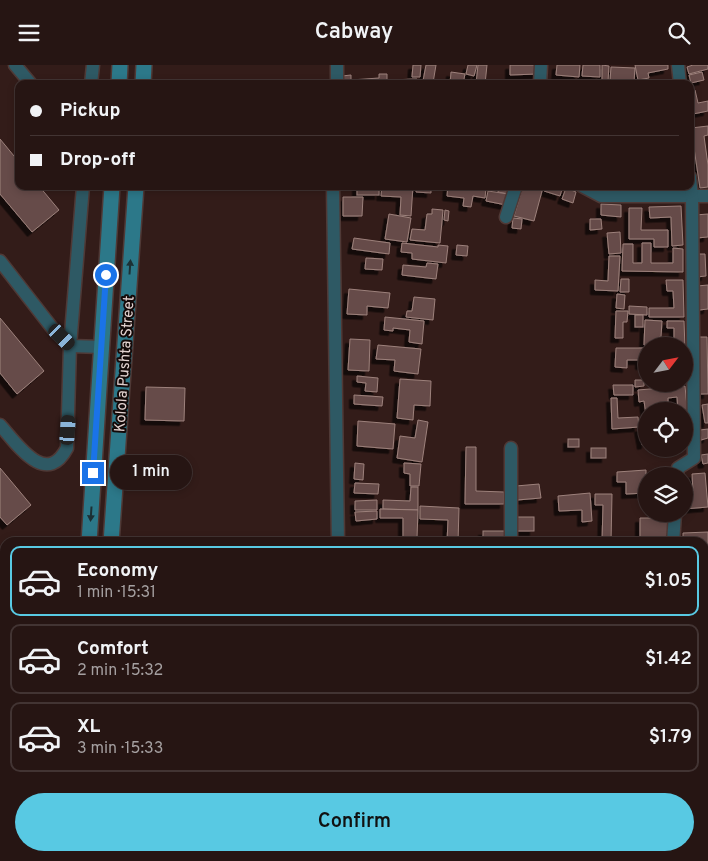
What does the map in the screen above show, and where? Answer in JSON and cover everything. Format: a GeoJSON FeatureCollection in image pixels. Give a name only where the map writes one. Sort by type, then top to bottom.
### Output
{"type":"FeatureCollection","features":[{"type":"Feature","properties":{"kind":"main road"},"geometry":{"type":"LineString","coordinates":[[118,80],[120,65]]}},
{"type":"Feature","properties":{"kind":"main road"},"geometry":{"type":"LineString","coordinates":[[143,80],[144,65]]}},
{"type":"Feature","properties":{"kind":"main road"},"geometry":{"type":"LineString","coordinates":[[89,537],[112,190]]}},
{"type":"Feature","properties":{"kind":"main road","name":"Kolola Pushta Street"},"geometry":{"type":"LineString","coordinates":[[111,537],[136,190]]}},
{"type":"Feature","properties":{"kind":"street"},"geometry":{"type":"LineString","coordinates":[[15,65],[28,80]]}},
{"type":"Feature","properties":{"kind":"street"},"geometry":{"type":"LineString","coordinates":[[91,80],[93,65]]}},
{"type":"Feature","properties":{"kind":"street"},"geometry":{"type":"LineString","coordinates":[[337,65],[337,80]]}},
{"type":"Feature","properties":{"kind":"street"},"geometry":{"type":"LineString","coordinates":[[540,80],[541,65]]}},
{"type":"Feature","properties":{"kind":"street"},"geometry":{"type":"LineString","coordinates":[[678,65],[680,80]]}},
{"type":"Feature","properties":{"kind":"street"},"geometry":{"type":"LineString","coordinates":[[0,425],[39,464],[48,464],[63,455],[67,448],[70,346],[83,190]]}},
{"type":"Feature","properties":{"kind":"street"},"geometry":{"type":"LineString","coordinates":[[333,190],[338,537]]}},
{"type":"Feature","properties":{"kind":"street"},"geometry":{"type":"LineString","coordinates":[[506,217],[515,190]]}},
{"type":"Feature","properties":{"kind":"street"},"geometry":{"type":"LineString","coordinates":[[590,190],[602,196],[708,196]]}},
{"type":"Feature","properties":{"kind":"street"},"geometry":{"type":"LineString","coordinates":[[678,467],[694,458],[691,190]]}},
{"type":"Feature","properties":{"kind":"street"},"geometry":{"type":"LineString","coordinates":[[0,261],[53,329],[70,346],[102,347]]}},
{"type":"Feature","properties":{"kind":"street"},"geometry":{"type":"LineString","coordinates":[[511,448],[511,537]]}},
{"type":"Feature","properties":{"kind":"street"},"geometry":{"type":"LineString","coordinates":[[673,537],[674,522]]}},
{"type":"Feature","properties":{"kind":"building"},"geometry":{"type":"Polygon","coordinates":[[[413,65],[421,65],[420,77],[412,77],[413,65]]]}},
{"type":"Feature","properties":{"kind":"building"},"geometry":{"type":"Polygon","coordinates":[[[426,65],[436,65],[434,80],[423,80],[426,65]]]}},
{"type":"Feature","properties":{"kind":"building"},"geometry":{"type":"Polygon","coordinates":[[[468,65],[477,65],[474,76],[466,74],[468,65]]]}},
{"type":"Feature","properties":{"kind":"building"},"geometry":{"type":"Polygon","coordinates":[[[478,65],[487,65],[485,80],[476,80],[478,65]]]}},
{"type":"Feature","properties":{"kind":"building"},"geometry":{"type":"Polygon","coordinates":[[[510,65],[537,65],[537,74],[510,75],[510,65]]]}},
{"type":"Feature","properties":{"kind":"building"},"geometry":{"type":"Polygon","coordinates":[[[557,65],[580,65],[579,77],[556,75],[557,65]]]}},
{"type":"Feature","properties":{"kind":"building"},"geometry":{"type":"Polygon","coordinates":[[[583,65],[600,65],[600,77],[582,76],[583,65]]]}},
{"type":"Feature","properties":{"kind":"building"},"geometry":{"type":"Polygon","coordinates":[[[602,65],[609,66],[608,80],[602,80],[602,65]]]}},
{"type":"Feature","properties":{"kind":"building"},"geometry":{"type":"Polygon","coordinates":[[[635,65],[668,65],[668,69],[648,73],[649,78],[638,80],[635,65]]]}},
{"type":"Feature","properties":{"kind":"building"},"geometry":{"type":"Polygon","coordinates":[[[708,65],[708,69],[689,74],[687,67],[708,65]]]}},
{"type":"Feature","properties":{"kind":"building"},"geometry":{"type":"Polygon","coordinates":[[[611,67],[635,68],[634,80],[610,80],[611,67]]]}},
{"type":"Feature","properties":{"kind":"building"},"geometry":{"type":"Polygon","coordinates":[[[451,72],[465,74],[464,80],[450,80],[451,72]]]}},
{"type":"Feature","properties":{"kind":"building"},"geometry":{"type":"Polygon","coordinates":[[[702,72],[704,80],[694,82],[694,80],[690,80],[689,75],[702,72]]]}},
{"type":"Feature","properties":{"kind":"building"},"geometry":{"type":"Polygon","coordinates":[[[379,74],[387,74],[387,80],[351,80],[379,78],[379,74]]]}},
{"type":"Feature","properties":{"kind":"building"},"geometry":{"type":"Polygon","coordinates":[[[351,75],[351,80],[342,80],[342,76],[351,75]]]}},
{"type":"Feature","properties":{"kind":"building"},"geometry":{"type":"Polygon","coordinates":[[[694,90],[698,103],[708,101],[708,111],[694,114],[694,90]]]}},
{"type":"Feature","properties":{"kind":"building"},"geometry":{"type":"Polygon","coordinates":[[[708,126],[708,135],[704,136],[708,165],[708,187],[700,188],[694,148],[694,128],[708,126]]]}},
{"type":"Feature","properties":{"kind":"building"},"geometry":{"type":"Polygon","coordinates":[[[0,139],[15,157],[15,190],[42,190],[59,210],[32,232],[0,194],[0,139]]]}},
{"type":"Feature","properties":{"kind":"building"},"geometry":{"type":"Polygon","coordinates":[[[357,190],[379,190],[379,195],[357,195],[357,190]]]}},
{"type":"Feature","properties":{"kind":"building"},"geometry":{"type":"Polygon","coordinates":[[[382,190],[413,190],[411,216],[400,215],[401,197],[381,196],[382,190]]]}},
{"type":"Feature","properties":{"kind":"building"},"geometry":{"type":"Polygon","coordinates":[[[416,190],[431,190],[431,193],[416,192],[416,190]]]}},
{"type":"Feature","properties":{"kind":"building"},"geometry":{"type":"Polygon","coordinates":[[[448,190],[486,190],[485,198],[473,196],[471,207],[463,206],[464,198],[447,196],[448,190]]]}},
{"type":"Feature","properties":{"kind":"building"},"geometry":{"type":"Polygon","coordinates":[[[498,190],[510,190],[509,194],[498,192],[498,190]]]}},
{"type":"Feature","properties":{"kind":"building"},"geometry":{"type":"Polygon","coordinates":[[[522,190],[542,191],[534,221],[514,216],[522,190]]]}},
{"type":"Feature","properties":{"kind":"building"},"geometry":{"type":"Polygon","coordinates":[[[544,190],[562,190],[560,196],[544,190]]]}},
{"type":"Feature","properties":{"kind":"building"},"geometry":{"type":"Polygon","coordinates":[[[565,190],[576,192],[573,203],[562,199],[565,190]]]}},
{"type":"Feature","properties":{"kind":"building"},"geometry":{"type":"Polygon","coordinates":[[[488,191],[508,194],[506,205],[486,201],[488,191]]]}},
{"type":"Feature","properties":{"kind":"building"},"geometry":{"type":"Polygon","coordinates":[[[343,197],[363,197],[362,216],[343,216],[343,197]]]}},
{"type":"Feature","properties":{"kind":"building"},"geometry":{"type":"Polygon","coordinates":[[[601,204],[621,205],[621,217],[601,215],[601,204]]]}},
{"type":"Feature","properties":{"kind":"building"},"geometry":{"type":"Polygon","coordinates":[[[681,206],[683,245],[672,246],[671,217],[650,218],[649,207],[681,206]]]}},
{"type":"Feature","properties":{"kind":"building"},"geometry":{"type":"Polygon","coordinates":[[[629,208],[642,208],[641,230],[668,230],[668,247],[654,247],[654,239],[629,239],[629,208]]]}},
{"type":"Feature","properties":{"kind":"building"},"geometry":{"type":"Polygon","coordinates":[[[432,209],[443,210],[440,243],[410,240],[412,229],[425,230],[427,214],[432,214],[432,209]]]}},
{"type":"Feature","properties":{"kind":"building"},"geometry":{"type":"Polygon","coordinates":[[[445,210],[449,211],[448,221],[444,220],[445,210]]]}},
{"type":"Feature","properties":{"kind":"building"},"geometry":{"type":"Polygon","coordinates":[[[389,214],[411,218],[407,242],[385,239],[389,214]]]}},
{"type":"Feature","properties":{"kind":"building"},"geometry":{"type":"Polygon","coordinates":[[[708,214],[708,237],[696,238],[695,215],[708,214]]]}},
{"type":"Feature","properties":{"kind":"building"},"geometry":{"type":"Polygon","coordinates":[[[513,218],[522,219],[521,229],[512,228],[513,218]]]}},
{"type":"Feature","properties":{"kind":"building"},"geometry":{"type":"Polygon","coordinates":[[[590,219],[601,219],[602,229],[590,230],[590,219]]]}},
{"type":"Feature","properties":{"kind":"building"},"geometry":{"type":"Polygon","coordinates":[[[620,232],[621,253],[609,254],[607,233],[620,232]]]}},
{"type":"Feature","properties":{"kind":"building"},"geometry":{"type":"Polygon","coordinates":[[[354,238],[390,243],[389,254],[352,249],[354,238]]]}},
{"type":"Feature","properties":{"kind":"building"},"geometry":{"type":"Polygon","coordinates":[[[402,243],[438,247],[438,245],[448,246],[446,263],[412,259],[412,253],[401,252],[402,243]]]}},
{"type":"Feature","properties":{"kind":"building"},"geometry":{"type":"Polygon","coordinates":[[[642,243],[651,243],[651,263],[673,263],[673,248],[683,249],[683,272],[622,271],[623,244],[633,244],[633,263],[642,263],[642,243]]]}},
{"type":"Feature","properties":{"kind":"building"},"geometry":{"type":"Polygon","coordinates":[[[457,245],[468,246],[467,256],[456,255],[457,245]]]}},
{"type":"Feature","properties":{"kind":"building"},"geometry":{"type":"Polygon","coordinates":[[[695,254],[705,254],[706,276],[696,277],[695,254]]]}},
{"type":"Feature","properties":{"kind":"building"},"geometry":{"type":"Polygon","coordinates":[[[609,256],[620,256],[618,291],[595,290],[595,280],[608,281],[609,256]]]}},
{"type":"Feature","properties":{"kind":"building"},"geometry":{"type":"Polygon","coordinates":[[[366,258],[383,259],[382,270],[365,269],[366,258]]]}},
{"type":"Feature","properties":{"kind":"building"},"geometry":{"type":"Polygon","coordinates":[[[427,263],[438,264],[436,279],[402,275],[403,265],[426,267],[427,263]]]}},
{"type":"Feature","properties":{"kind":"building"},"geometry":{"type":"Polygon","coordinates":[[[621,279],[629,279],[629,292],[620,292],[621,279]]]}},
{"type":"Feature","properties":{"kind":"building"},"geometry":{"type":"Polygon","coordinates":[[[666,280],[683,280],[684,317],[649,317],[649,308],[674,308],[673,291],[667,291],[666,280]]]}},
{"type":"Feature","properties":{"kind":"building"},"geometry":{"type":"Polygon","coordinates":[[[708,285],[708,309],[699,310],[697,286],[708,285]]]}},
{"type":"Feature","properties":{"kind":"building"},"geometry":{"type":"Polygon","coordinates":[[[349,289],[390,293],[388,308],[367,306],[367,315],[347,314],[349,289]]]}},
{"type":"Feature","properties":{"kind":"building"},"geometry":{"type":"Polygon","coordinates":[[[617,294],[625,295],[624,309],[616,308],[617,294]]]}},
{"type":"Feature","properties":{"kind":"building"},"geometry":{"type":"Polygon","coordinates":[[[414,297],[435,299],[433,320],[406,317],[407,311],[412,311],[414,297]]]}},
{"type":"Feature","properties":{"kind":"building"},"geometry":{"type":"Polygon","coordinates":[[[629,306],[647,307],[647,315],[629,314],[629,306]]]}},
{"type":"Feature","properties":{"kind":"building"},"geometry":{"type":"Polygon","coordinates":[[[616,311],[628,311],[627,322],[623,322],[623,338],[615,338],[616,311]]]}},
{"type":"Feature","properties":{"kind":"building"},"geometry":{"type":"Polygon","coordinates":[[[635,315],[643,315],[643,327],[635,327],[635,315]]]}},
{"type":"Feature","properties":{"kind":"building"},"geometry":{"type":"Polygon","coordinates":[[[385,317],[424,321],[422,344],[409,342],[410,330],[393,328],[393,331],[384,330],[385,317]]]}},
{"type":"Feature","properties":{"kind":"building"},"geometry":{"type":"Polygon","coordinates":[[[0,318],[44,371],[17,394],[0,373],[0,318]]]}},
{"type":"Feature","properties":{"kind":"building"},"geometry":{"type":"Polygon","coordinates":[[[645,320],[662,321],[661,337],[644,337],[645,320]]]}},
{"type":"Feature","properties":{"kind":"building"},"geometry":{"type":"Polygon","coordinates":[[[667,321],[684,321],[685,337],[674,337],[674,328],[667,328],[667,321]]]}},
{"type":"Feature","properties":{"kind":"building"},"geometry":{"type":"Polygon","coordinates":[[[698,337],[707,337],[708,394],[698,394],[698,337]]]}},
{"type":"Feature","properties":{"kind":"building"},"geometry":{"type":"Polygon","coordinates":[[[350,339],[370,340],[369,371],[348,370],[350,339]]]}},
{"type":"Feature","properties":{"kind":"building"},"geometry":{"type":"Polygon","coordinates":[[[378,345],[421,349],[418,374],[394,371],[395,360],[376,359],[378,345]]]}},
{"type":"Feature","properties":{"kind":"building"},"geometry":{"type":"Polygon","coordinates":[[[616,348],[638,348],[638,360],[627,360],[627,368],[615,367],[616,348]]]}},
{"type":"Feature","properties":{"kind":"building"},"geometry":{"type":"Polygon","coordinates":[[[357,376],[378,378],[377,392],[365,391],[366,383],[357,382],[357,376]]]}},
{"type":"Feature","properties":{"kind":"building"},"geometry":{"type":"Polygon","coordinates":[[[400,379],[431,381],[430,406],[414,405],[413,420],[397,418],[400,379]]]}},
{"type":"Feature","properties":{"kind":"building"},"geometry":{"type":"Polygon","coordinates":[[[635,380],[638,380],[638,387],[635,387],[635,380]]]}},
{"type":"Feature","properties":{"kind":"building"},"geometry":{"type":"Polygon","coordinates":[[[613,385],[633,385],[633,395],[614,395],[613,385]]]}},
{"type":"Feature","properties":{"kind":"building"},"geometry":{"type":"Polygon","coordinates":[[[146,387],[185,388],[184,421],[145,420],[146,387]]]}},
{"type":"Feature","properties":{"kind":"building"},"geometry":{"type":"Polygon","coordinates":[[[638,393],[686,393],[687,402],[677,402],[677,397],[668,398],[668,402],[639,402],[638,393]]]}},
{"type":"Feature","properties":{"kind":"building"},"geometry":{"type":"Polygon","coordinates":[[[354,395],[383,397],[382,406],[354,404],[354,395]]]}},
{"type":"Feature","properties":{"kind":"building"},"geometry":{"type":"Polygon","coordinates":[[[611,398],[617,398],[618,418],[638,417],[638,427],[612,429],[611,398]]]}},
{"type":"Feature","properties":{"kind":"building"},"geometry":{"type":"Polygon","coordinates":[[[708,404],[708,423],[705,423],[702,405],[708,404]]]}},
{"type":"Feature","properties":{"kind":"building"},"geometry":{"type":"Polygon","coordinates":[[[418,420],[428,422],[422,462],[397,458],[400,436],[415,438],[418,420]]]}},
{"type":"Feature","properties":{"kind":"building"},"geometry":{"type":"Polygon","coordinates":[[[358,421],[395,424],[393,449],[357,446],[358,421]]]}},
{"type":"Feature","properties":{"kind":"building"},"geometry":{"type":"Polygon","coordinates":[[[708,429],[708,438],[701,440],[700,430],[708,429]]]}},
{"type":"Feature","properties":{"kind":"building"},"geometry":{"type":"Polygon","coordinates":[[[568,439],[579,439],[579,447],[568,447],[568,439]]]}},
{"type":"Feature","properties":{"kind":"building"},"geometry":{"type":"Polygon","coordinates":[[[466,447],[476,447],[476,491],[504,492],[504,504],[465,504],[466,447]]]}},
{"type":"Feature","properties":{"kind":"building"},"geometry":{"type":"Polygon","coordinates":[[[591,448],[606,448],[606,458],[591,458],[591,448]]]}},
{"type":"Feature","properties":{"kind":"building"},"geometry":{"type":"Polygon","coordinates":[[[708,454],[708,463],[703,464],[701,455],[708,454]]]}},
{"type":"Feature","properties":{"kind":"building"},"geometry":{"type":"Polygon","coordinates":[[[355,463],[364,464],[363,480],[354,479],[355,463]]]}},
{"type":"Feature","properties":{"kind":"building"},"geometry":{"type":"Polygon","coordinates":[[[404,463],[421,464],[419,486],[410,486],[410,474],[404,473],[404,463]]]}},
{"type":"Feature","properties":{"kind":"building"},"geometry":{"type":"Polygon","coordinates":[[[0,468],[31,505],[7,525],[0,517],[0,468]]]}},
{"type":"Feature","properties":{"kind":"building"},"geometry":{"type":"Polygon","coordinates":[[[638,471],[638,493],[626,494],[626,482],[617,482],[617,472],[638,471]]]}},
{"type":"Feature","properties":{"kind":"building"},"geometry":{"type":"Polygon","coordinates":[[[705,473],[708,507],[693,508],[693,474],[705,473]]]}},
{"type":"Feature","properties":{"kind":"building"},"geometry":{"type":"Polygon","coordinates":[[[355,483],[379,484],[378,494],[354,493],[355,483]]]}},
{"type":"Feature","properties":{"kind":"building"},"geometry":{"type":"Polygon","coordinates":[[[539,484],[541,498],[517,500],[516,486],[539,484]]]}},
{"type":"Feature","properties":{"kind":"building"},"geometry":{"type":"Polygon","coordinates":[[[411,487],[418,487],[418,510],[383,509],[383,500],[410,501],[411,487]]]}},
{"type":"Feature","properties":{"kind":"building"},"geometry":{"type":"Polygon","coordinates":[[[590,493],[592,521],[582,522],[582,510],[559,511],[558,496],[590,493]]]}},
{"type":"Feature","properties":{"kind":"building"},"geometry":{"type":"Polygon","coordinates":[[[595,494],[612,494],[611,537],[602,537],[603,505],[595,505],[595,494]]]}},
{"type":"Feature","properties":{"kind":"building"},"geometry":{"type":"Polygon","coordinates":[[[377,500],[377,510],[355,510],[355,501],[377,500]]]}},
{"type":"Feature","properties":{"kind":"building"},"geometry":{"type":"Polygon","coordinates":[[[420,506],[459,508],[458,537],[447,537],[448,520],[420,519],[420,506]]]}},
{"type":"Feature","properties":{"kind":"building"},"geometry":{"type":"Polygon","coordinates":[[[380,509],[418,510],[417,537],[403,537],[403,518],[380,518],[380,509]]]}},
{"type":"Feature","properties":{"kind":"building"},"geometry":{"type":"Polygon","coordinates":[[[377,511],[377,519],[356,521],[355,512],[377,511]]]}},
{"type":"Feature","properties":{"kind":"building"},"geometry":{"type":"Polygon","coordinates":[[[514,517],[534,517],[534,531],[514,531],[514,517]]]}},
{"type":"Feature","properties":{"kind":"building"},"geometry":{"type":"Polygon","coordinates":[[[640,522],[668,522],[668,537],[640,537],[640,522]]]}},
{"type":"Feature","properties":{"kind":"building"},"geometry":{"type":"Polygon","coordinates":[[[483,531],[506,531],[506,537],[483,537],[483,531]]]}},
{"type":"Feature","properties":{"kind":"building"},"geometry":{"type":"Polygon","coordinates":[[[708,532],[708,537],[683,537],[683,533],[708,532]]]}},
{"type":"Feature","properties":{"kind":"route"},"geometry":{"type":"LineString","coordinates":[[93,473],[106,275]]}}]}
